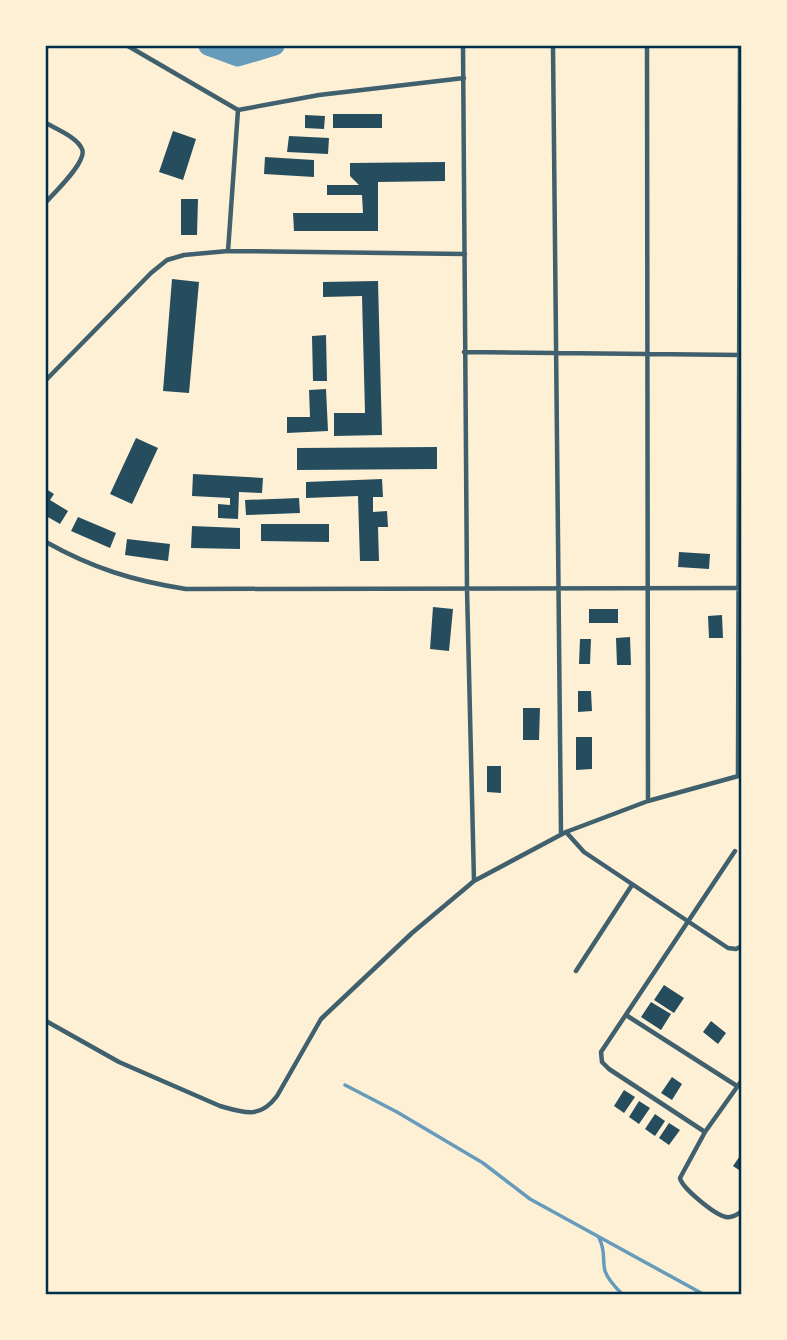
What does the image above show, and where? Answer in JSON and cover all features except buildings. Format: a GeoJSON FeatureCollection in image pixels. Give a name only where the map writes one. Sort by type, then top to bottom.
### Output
{"type":"FeatureCollection","features":[{"type":"Feature","properties":{"kind":"street"},"geometry":{"type":"LineString","coordinates":[[128,46],[238,110],[319,95],[464,78]]}},
{"type":"Feature","properties":{"kind":"street"},"geometry":{"type":"LineString","coordinates":[[463,46],[467,589],[474,881]]}},
{"type":"Feature","properties":{"kind":"street"},"geometry":{"type":"LineString","coordinates":[[553,46],[558,589],[564,833],[584,852],[688,923],[728,948],[739,948]]}},
{"type":"Feature","properties":{"kind":"street"},"geometry":{"type":"LineString","coordinates":[[648,46],[648,802]]}},
{"type":"Feature","properties":{"kind":"street"},"geometry":{"type":"LineString","coordinates":[[46,1021],[119,1062],[235,1110],[260,1112],[270,1105],[321,1019],[412,933],[474,881],[564,833],[648,802],[740,775],[740,46]]}},
{"type":"Feature","properties":{"kind":"street"},"geometry":{"type":"LineString","coordinates":[[228,251],[238,110]]}},
{"type":"Feature","properties":{"kind":"street"},"geometry":{"type":"LineString","coordinates":[[46,123],[70,137],[84,152],[81,162],[46,202]]}},
{"type":"Feature","properties":{"kind":"street"},"geometry":{"type":"LineString","coordinates":[[46,380],[167,260],[184,255],[228,251],[465,254]]}},
{"type":"Feature","properties":{"kind":"street"},"geometry":{"type":"LineString","coordinates":[[464,352],[741,355]]}},
{"type":"Feature","properties":{"kind":"street"},"geometry":{"type":"LineString","coordinates":[[46,542],[74,558],[117,575],[186,589],[741,588]]}},
{"type":"Feature","properties":{"kind":"street"},"geometry":{"type":"LineString","coordinates":[[705,1132],[609,1069],[603,1062],[601,1052],[735,850]]}},
{"type":"Feature","properties":{"kind":"street"},"geometry":{"type":"LineString","coordinates":[[576,971],[632,885]]}},
{"type":"Feature","properties":{"kind":"street"},"geometry":{"type":"LineString","coordinates":[[626,1015],[737,1086]]}},
{"type":"Feature","properties":{"kind":"street"},"geometry":{"type":"LineString","coordinates":[[741,1080],[705,1132],[680,1178],[683,1187],[723,1216],[732,1217],[741,1211]]}},
{"type":"Feature","properties":{"kind":"waterway"},"geometry":{"type":"LineString","coordinates":[[208,46],[238,57],[275,46]]}},
{"type":"Feature","properties":{"kind":"waterway"},"geometry":{"type":"LineString","coordinates":[[345,1085],[483,1163],[530,1199],[703,1294]]}},
{"type":"Feature","properties":{"kind":"waterway"},"geometry":{"type":"LineString","coordinates":[[599,1238],[606,1274],[622,1294]]}}]}
